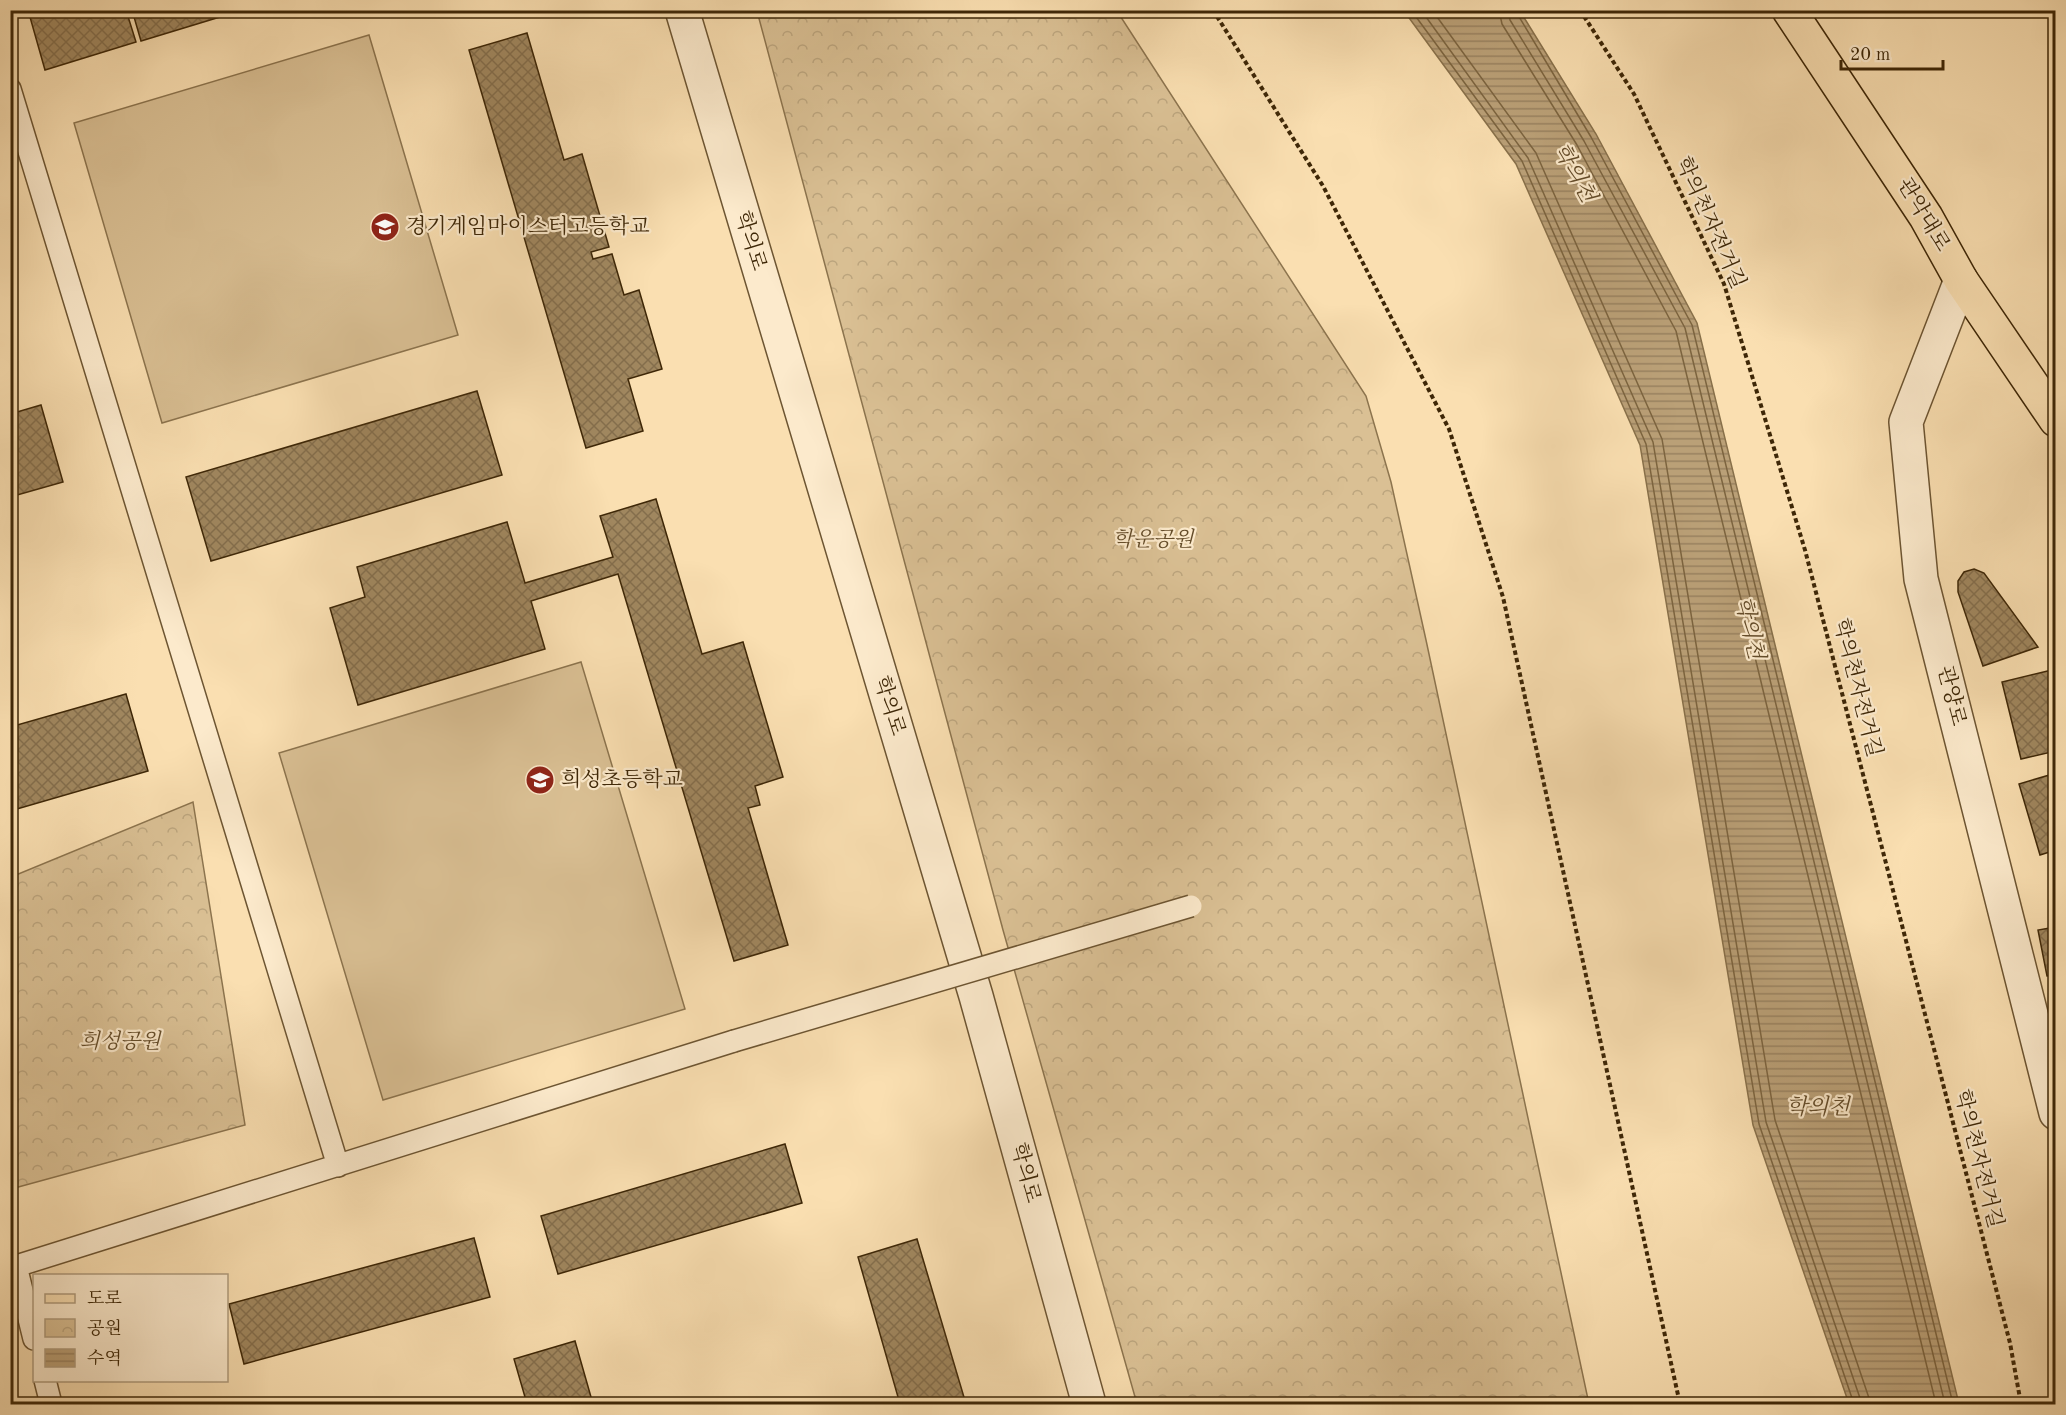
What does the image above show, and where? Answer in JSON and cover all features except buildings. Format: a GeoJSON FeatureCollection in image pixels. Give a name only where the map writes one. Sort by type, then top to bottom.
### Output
{"type":"FeatureCollection","features":[{"type":"Feature","properties":{"kind":"main road","name":"관악대로"},"geometry":{"type":"LineString","coordinates":[[1789,10],[1926,217],[1961,280],[2055,420]]}},
{"type":"Feature","properties":{"kind":"street","name":"학의로"},"geometry":{"type":"LineString","coordinates":[[682,10],[976,996],[1089,1404]]}},
{"type":"Feature","properties":{"kind":"street"},"geometry":{"type":"LineString","coordinates":[[10,89],[338,1166]]}},
{"type":"Feature","properties":{"kind":"street","name":"관양로"},"geometry":{"type":"LineString","coordinates":[[1961,280],[1906,422],[1921,579],[2055,1113]]}},
{"type":"Feature","properties":{"kind":"street"},"geometry":{"type":"LineString","coordinates":[[33,1336],[13,1267],[734,1041],[1191,906]]}},
{"type":"Feature","properties":{"kind":"street"},"geometry":{"type":"LineString","coordinates":[[46,1382],[51,1404]]}},
{"type":"Feature","properties":{"kind":"path"},"geometry":{"type":"LineString","coordinates":[[1213,10],[1323,186],[1449,429],[1503,597],[1680,1404]]}},
{"type":"Feature","properties":{"kind":"path","name":"학의천자전거길"},"geometry":{"type":"LineString","coordinates":[[1580,10],[1634,94],[1724,284],[1806,550],[2007,1332],[2021,1404]]}},
{"type":"Feature","properties":{"kind":"green space","name":"학운공원"},"geometry":{"type":"Polygon","coordinates":[[[757,11],[1117,11],[1366,396],[1391,482],[1426,640],[1589,1404],[1137,1404],[1003,930],[757,11]]]}},
{"type":"Feature","properties":{"kind":"green space"},"geometry":{"type":"Polygon","coordinates":[[[369,35],[458,335],[162,423],[74,123],[369,35]]]}},
{"type":"Feature","properties":{"kind":"green space"},"geometry":{"type":"Polygon","coordinates":[[[581,662],[685,1009],[383,1100],[279,753],[581,662]]]}},
{"type":"Feature","properties":{"kind":"green space","name":"희성공원"},"geometry":{"type":"Polygon","coordinates":[[[193,802],[245,1125],[11,1189],[11,877],[193,802]]]}},
{"type":"Feature","properties":{"kind":"water","name":"학의천"},"geometry":{"type":"Polygon","coordinates":[[[1404,11],[1520,11],[1596,134],[1697,323],[1959,1404],[1849,1404],[1753,1125],[1640,445],[1516,164],[1404,11]]]}},
{"type":"Feature","properties":{"kind":"place","name":"경기게임마이스터고등학교"},"geometry":{"type":"Point","coordinates":[385,227]}},
{"type":"Feature","properties":{"kind":"place","name":"희성초등학교"},"geometry":{"type":"Point","coordinates":[540,780]}}]}
